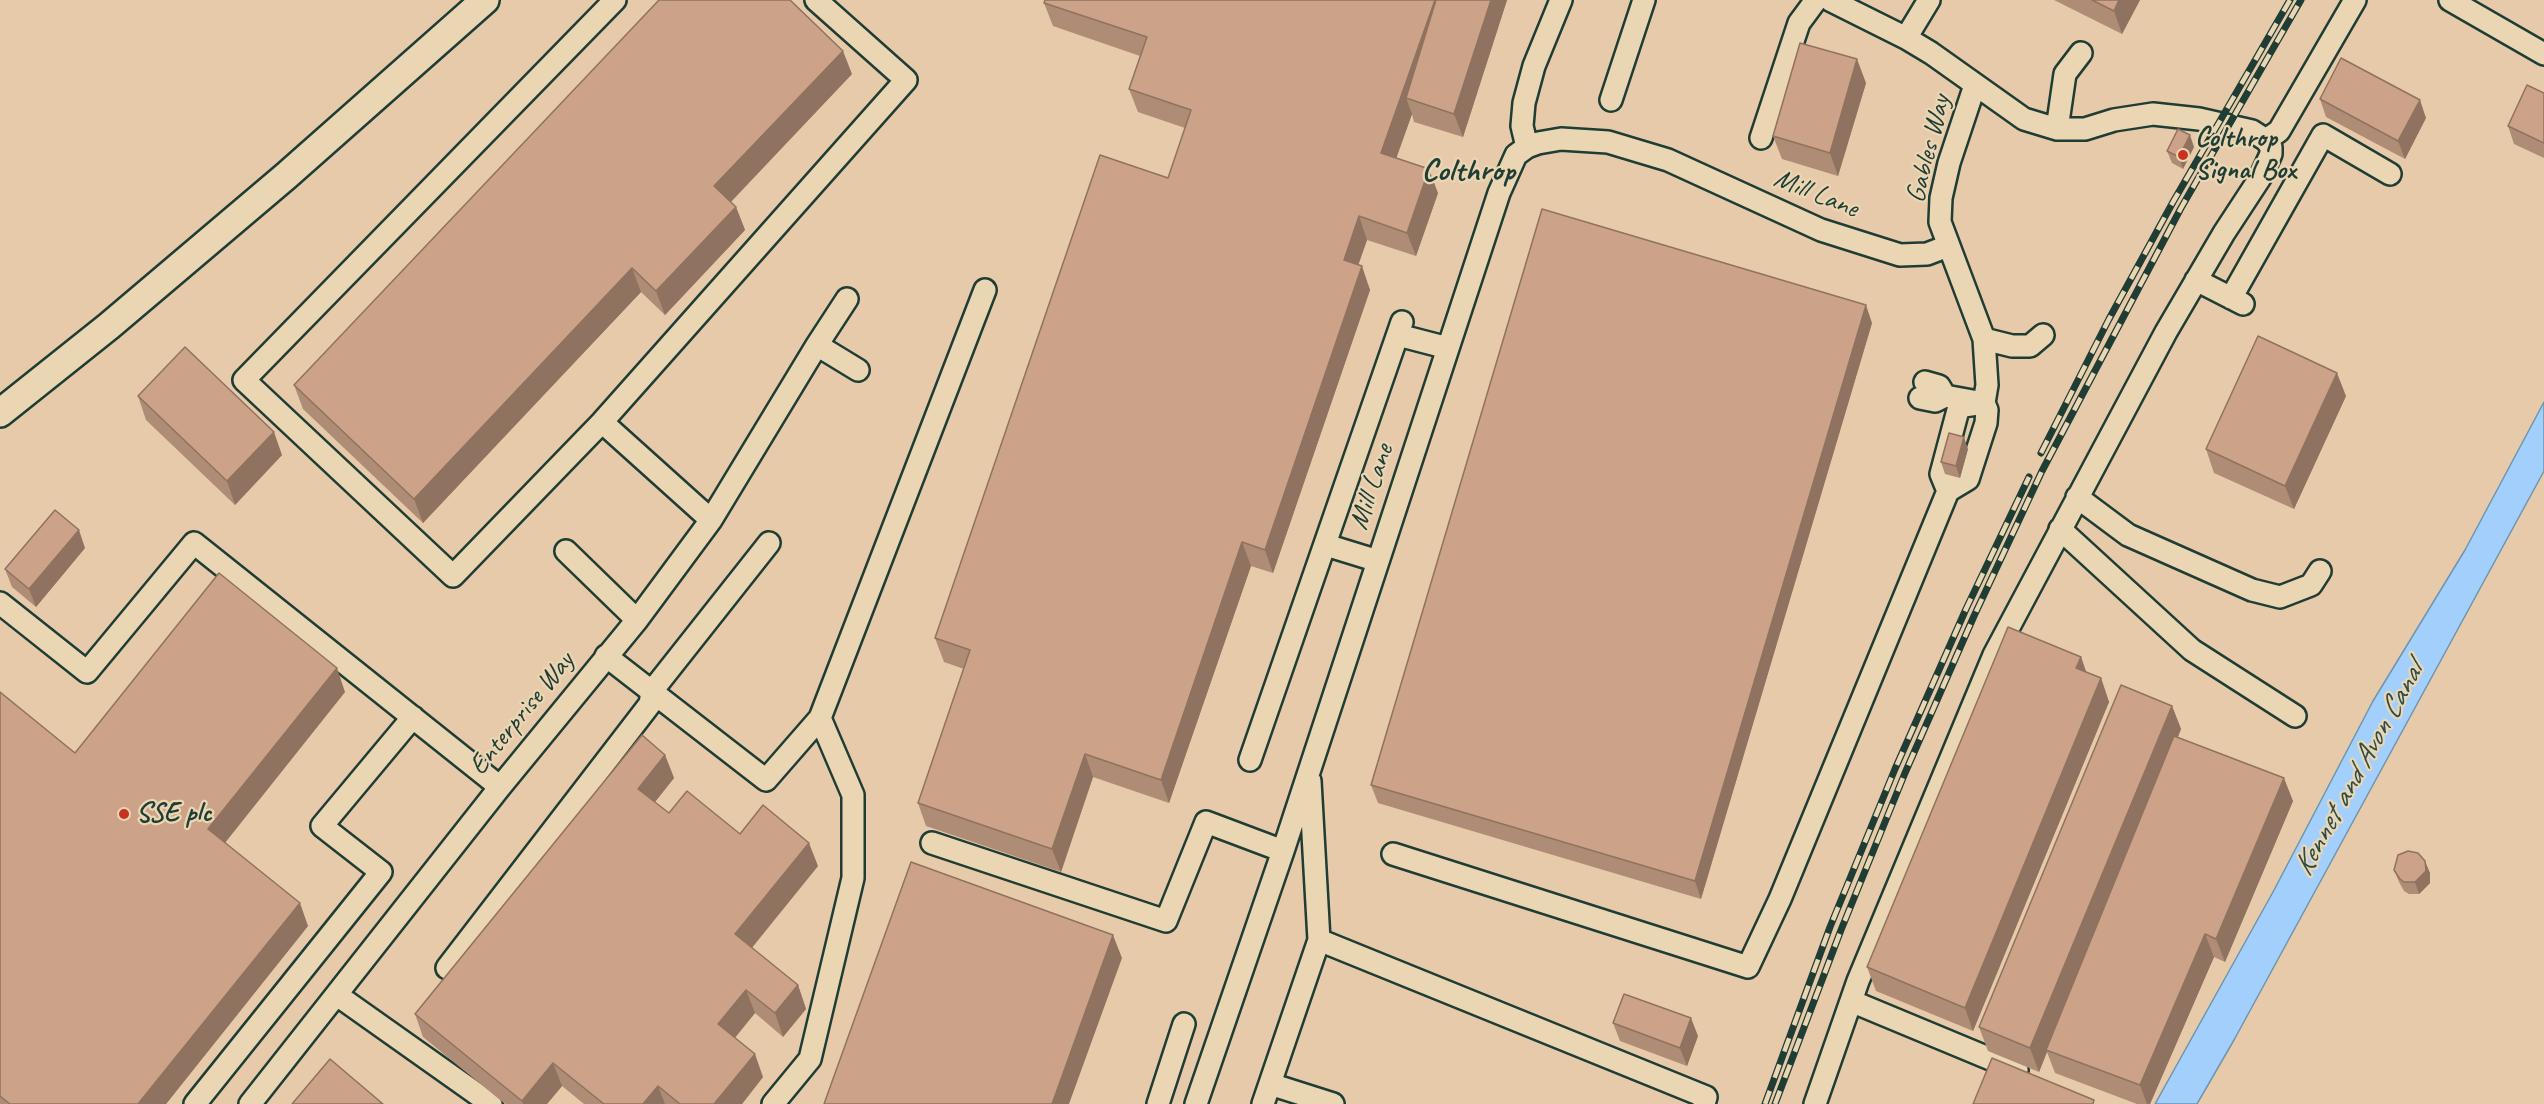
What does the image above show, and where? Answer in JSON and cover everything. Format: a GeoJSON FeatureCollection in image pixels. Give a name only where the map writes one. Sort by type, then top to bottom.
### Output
{"type":"FeatureCollection","features":[{"type":"Feature","properties":{"kind":"main road"},"geometry":{"type":"LineString","coordinates":[[0,413],[109,326],[286,176],[485,0]]}},
{"type":"Feature","properties":{"kind":"street"},"geometry":{"type":"LineString","coordinates":[[615,0],[244,380],[453,576],[602,422],[906,80],[816,0]]}},
{"type":"Feature","properties":{"kind":"street"},"geometry":{"type":"LineString","coordinates":[[1527,147],[1522,126],[1524,103],[1534,66],[1561,0]]}},
{"type":"Feature","properties":{"kind":"street"},"geometry":{"type":"LineString","coordinates":[[1611,100],[1644,0]]}},
{"type":"Feature","properties":{"kind":"street"},"geometry":{"type":"LineString","coordinates":[[1761,138],[1799,23],[1816,0]]}},
{"type":"Feature","properties":{"kind":"street","name":"Gables Way"},"geometry":{"type":"LineString","coordinates":[[1830,0],[1906,38],[1975,85],[1949,163],[1941,198],[1940,222],[1984,339],[1987,385],[1984,404],[1987,410],[1986,423],[1968,479],[1948,491]]}},
{"type":"Feature","properties":{"kind":"street"},"geometry":{"type":"LineString","coordinates":[[1906,38],[1929,0]]}},
{"type":"Feature","properties":{"kind":"street"},"geometry":{"type":"LineString","coordinates":[[2266,140],[2279,131],[2355,0]]}},
{"type":"Feature","properties":{"kind":"street"},"geometry":{"type":"LineString","coordinates":[[2450,0],[2544,54]]}},
{"type":"Feature","properties":{"kind":"street"},"geometry":{"type":"LineString","coordinates":[[2057,129],[2065,74],[2081,53]]}},
{"type":"Feature","properties":{"kind":"street"},"geometry":{"type":"LineString","coordinates":[[1815,1104],[1851,1001],[1994,655],[2077,497],[2192,288],[2268,164],[2271,147],[2266,140],[2240,127],[2153,114],[2114,120],[2085,129],[2057,129],[2024,119],[1975,85]]}},
{"type":"Feature","properties":{"kind":"street"},"geometry":{"type":"LineString","coordinates":[[2192,288],[2237,301],[2322,135],[2390,174]]}},
{"type":"Feature","properties":{"kind":"street","name":"Mill Lane"},"geometry":{"type":"LineString","coordinates":[[1196,1104],[1283,851],[1499,193],[1516,155],[1527,147],[1561,139],[1608,142],[1668,160],[1811,226],[1900,255],[1928,254],[1948,246]]}},
{"type":"Feature","properties":{"kind":"street"},"geometry":{"type":"LineString","coordinates":[[606,656],[766,780],[820,718],[986,290]]}},
{"type":"Feature","properties":{"kind":"street","name":"Enterprise Way"},"geometry":{"type":"LineString","coordinates":[[250,1104],[500,787],[637,620],[711,520],[847,299]]}},
{"type":"Feature","properties":{"kind":"street"},"geometry":{"type":"LineString","coordinates":[[1250,760],[1400,328],[1448,348]]}},
{"type":"Feature","properties":{"kind":"street"},"geometry":{"type":"LineString","coordinates":[[1984,339],[2012,346],[2030,346],[2043,335]]}},
{"type":"Feature","properties":{"kind":"street"},"geometry":{"type":"LineString","coordinates":[[817,345],[858,370]]}},
{"type":"Feature","properties":{"kind":"street"},"geometry":{"type":"LineString","coordinates":[[1922,390],[1935,401],[1945,396],[1984,404]]}},
{"type":"Feature","properties":{"kind":"street"},"geometry":{"type":"LineString","coordinates":[[1393,854],[1748,967],[1785,888],[1948,491],[1941,474],[1958,410],[1964,406],[1984,404]]}},
{"type":"Feature","properties":{"kind":"street"},"geometry":{"type":"LineString","coordinates":[[602,422],[711,520]]}},
{"type":"Feature","properties":{"kind":"street"},"geometry":{"type":"LineString","coordinates":[[2077,497],[2128,535],[2252,590],[2280,597],[2311,585],[2320,571]]}},
{"type":"Feature","properties":{"kind":"street"},"geometry":{"type":"LineString","coordinates":[[2060,529],[2192,650],[2295,717]]}},
{"type":"Feature","properties":{"kind":"street"},"geometry":{"type":"LineString","coordinates":[[0,603],[87,672],[194,543],[500,787]]}},
{"type":"Feature","properties":{"kind":"street"},"geometry":{"type":"LineString","coordinates":[[447,968],[650,704],[652,691],[769,543]]}},
{"type":"Feature","properties":{"kind":"street"},"geometry":{"type":"LineString","coordinates":[[1326,545],[1378,561]]}},
{"type":"Feature","properties":{"kind":"street"},"geometry":{"type":"LineString","coordinates":[[566,551],[637,620]]}},
{"type":"Feature","properties":{"kind":"street"},"geometry":{"type":"LineString","coordinates":[[195,1104],[381,872],[322,826],[413,717]]}},
{"type":"Feature","properties":{"kind":"street"},"geometry":{"type":"LineString","coordinates":[[773,1104],[810,1059],[853,878],[853,795],[820,718]]}},
{"type":"Feature","properties":{"kind":"street"},"geometry":{"type":"LineString","coordinates":[[1263,1104],[1319,940],[1309,767]]}},
{"type":"Feature","properties":{"kind":"street"},"geometry":{"type":"LineString","coordinates":[[932,843],[1166,921],[1206,822],[1283,851]]}},
{"type":"Feature","properties":{"kind":"street"},"geometry":{"type":"LineString","coordinates":[[1319,940],[1706,1097],[1704,1104]]}},
{"type":"Feature","properties":{"kind":"street"},"geometry":{"type":"LineString","coordinates":[[337,995],[491,1104]]}},
{"type":"Feature","properties":{"kind":"street"},"geometry":{"type":"LineString","coordinates":[[1851,1001],[2031,1076]]}},
{"type":"Feature","properties":{"kind":"street"},"geometry":{"type":"LineString","coordinates":[[1158,1104],[1184,1024]]}},
{"type":"Feature","properties":{"kind":"street"},"geometry":{"type":"LineString","coordinates":[[1270,1084],[1333,1104]]}},
{"type":"Feature","properties":{"kind":"water","name":"Kennet and Avon Canal"},"geometry":{"type":"Polygon","coordinates":[[[2544,402],[2544,471],[2234,1040],[2197,1104],[2155,1104],[2273,892],[2373,701],[2465,550],[2544,402]]]}},
{"type":"Feature","properties":{"kind":"building"},"geometry":{"type":"Polygon","coordinates":[[[659,0],[790,0],[843,51],[714,186],[736,207],[656,291],[632,268],[414,499],[294,385],[659,0]]]}},
{"type":"Feature","properties":{"kind":"building"},"geometry":{"type":"Polygon","coordinates":[[[1045,0],[1435,0],[1381,153],[1429,169],[1407,233],[1359,216],[1344,260],[1362,266],[1265,550],[1242,542],[1161,780],[1085,754],[1052,849],[918,803],[970,650],[935,638],[1100,155],[1168,178],[1191,110],[1129,89],[1147,37],[1044,3],[1045,0]]]}},
{"type":"Feature","properties":{"kind":"building"},"geometry":{"type":"Polygon","coordinates":[[[1436,0],[1491,0],[1454,114],[1406,98],[1436,0]]]}},
{"type":"Feature","properties":{"kind":"building"},"geometry":{"type":"Polygon","coordinates":[[[2092,0],[2119,0],[2114,11],[2092,0]]]}},
{"type":"Feature","properties":{"kind":"building"},"geometry":{"type":"Polygon","coordinates":[[[1800,43],[1857,59],[1830,153],[1773,136],[1800,43]]]}},
{"type":"Feature","properties":{"kind":"building"},"geometry":{"type":"Polygon","coordinates":[[[2341,58],[2420,100],[2398,141],[2320,99],[2341,58]]]}},
{"type":"Feature","properties":{"kind":"building"},"geometry":{"type":"Polygon","coordinates":[[[2527,85],[2544,93],[2544,143],[2508,126],[2527,85]]]}},
{"type":"Feature","properties":{"kind":"building"},"geometry":{"type":"Polygon","coordinates":[[[2178,129],[2190,135],[2179,157],[2167,151],[2178,129]]]}},
{"type":"Feature","properties":{"kind":"building"},"geometry":{"type":"Polygon","coordinates":[[[1542,209],[1866,305],[1695,881],[1371,785],[1542,209]]]}},
{"type":"Feature","properties":{"kind":"building"},"geometry":{"type":"Polygon","coordinates":[[[2258,336],[2337,373],[2285,486],[2206,449],[2258,336]]]}},
{"type":"Feature","properties":{"kind":"building"},"geometry":{"type":"Polygon","coordinates":[[[185,347],[274,432],[227,481],[138,396],[185,347]]]}},
{"type":"Feature","properties":{"kind":"building"},"geometry":{"type":"Polygon","coordinates":[[[1949,433],[1964,437],[1956,466],[1941,462],[1949,433]]]}},
{"type":"Feature","properties":{"kind":"building"},"geometry":{"type":"Polygon","coordinates":[[[55,510],[79,530],[29,589],[5,569],[55,510]]]}},
{"type":"Feature","properties":{"kind":"building","name":"SSE plc"},"geometry":{"type":"Polygon","coordinates":[[[219,573],[337,668],[208,829],[300,903],[138,1104],[10,1104],[0,1096],[0,692],[75,753],[219,573]]]}},
{"type":"Feature","properties":{"kind":"building"},"geometry":{"type":"Polygon","coordinates":[[[2008,627],[2081,657],[2076,668],[2101,678],[1965,1008],[1867,967],[2008,627]]]}},
{"type":"Feature","properties":{"kind":"building"},"geometry":{"type":"Polygon","coordinates":[[[2121,685],[2172,706],[2030,1048],[1979,1027],[2121,685]]]}},
{"type":"Feature","properties":{"kind":"building"},"geometry":{"type":"Polygon","coordinates":[[[642,735],[665,755],[638,789],[669,813],[687,791],[740,834],[763,805],[809,843],[735,934],[798,985],[775,1013],[746,990],[718,1024],[755,1054],[714,1104],[680,1104],[658,1086],[643,1104],[604,1104],[553,1063],[522,1101],[415,1014],[642,735]]]}},
{"type":"Feature","properties":{"kind":"building"},"geometry":{"type":"Polygon","coordinates":[[[2174,736],[2284,778],[2216,939],[2205,934],[2140,1085],[2046,1050],[2174,736]]]}},
{"type":"Feature","properties":{"kind":"building"},"geometry":{"type":"Polygon","coordinates":[[[2408,851],[2418,853],[2425,861],[2426,871],[2415,882],[2404,882],[2394,870],[2398,855],[2408,851]]]}},
{"type":"Feature","properties":{"kind":"building"},"geometry":{"type":"Polygon","coordinates":[[[911,862],[1113,935],[1052,1104],[824,1104],[911,862]]]}},
{"type":"Feature","properties":{"kind":"building"},"geometry":{"type":"Polygon","coordinates":[[[1624,994],[1691,1018],[1680,1048],[1613,1023],[1624,994]]]}},
{"type":"Feature","properties":{"kind":"building"},"geometry":{"type":"Polygon","coordinates":[[[1992,1058],[2094,1100],[2093,1104],[1973,1104],[1992,1058]]]}},
{"type":"Feature","properties":{"kind":"building"},"geometry":{"type":"Polygon","coordinates":[[[330,1059],[383,1104],[292,1104],[330,1059]]]}},
{"type":"Feature","properties":{"kind":"railway"},"geometry":{"type":"LineString","coordinates":[[2041,453],[2109,319],[2173,202],[2290,0]]}},
{"type":"Feature","properties":{"kind":"railway"},"geometry":{"type":"LineString","coordinates":[[1775,1104],[1841,930],[1905,773],[1974,616],[2042,471],[2181,208],[2301,0]]}},
{"type":"Feature","properties":{"kind":"railway"},"geometry":{"type":"LineString","coordinates":[[1765,1104],[1830,927],[1895,769],[1966,609],[2029,477]]}},
{"type":"Feature","properties":{"kind":"place","name":"Colthrop Signal Box"},"geometry":{"type":"Point","coordinates":[2183,155]}},
{"type":"Feature","properties":{"kind":"place","name":"SSE plc"},"geometry":{"type":"Point","coordinates":[124,814]}},
{"type":"Feature","properties":{"kind":"district","name":"Colthrop"},"geometry":{"type":"Point","coordinates":[1468,172]}}]}
